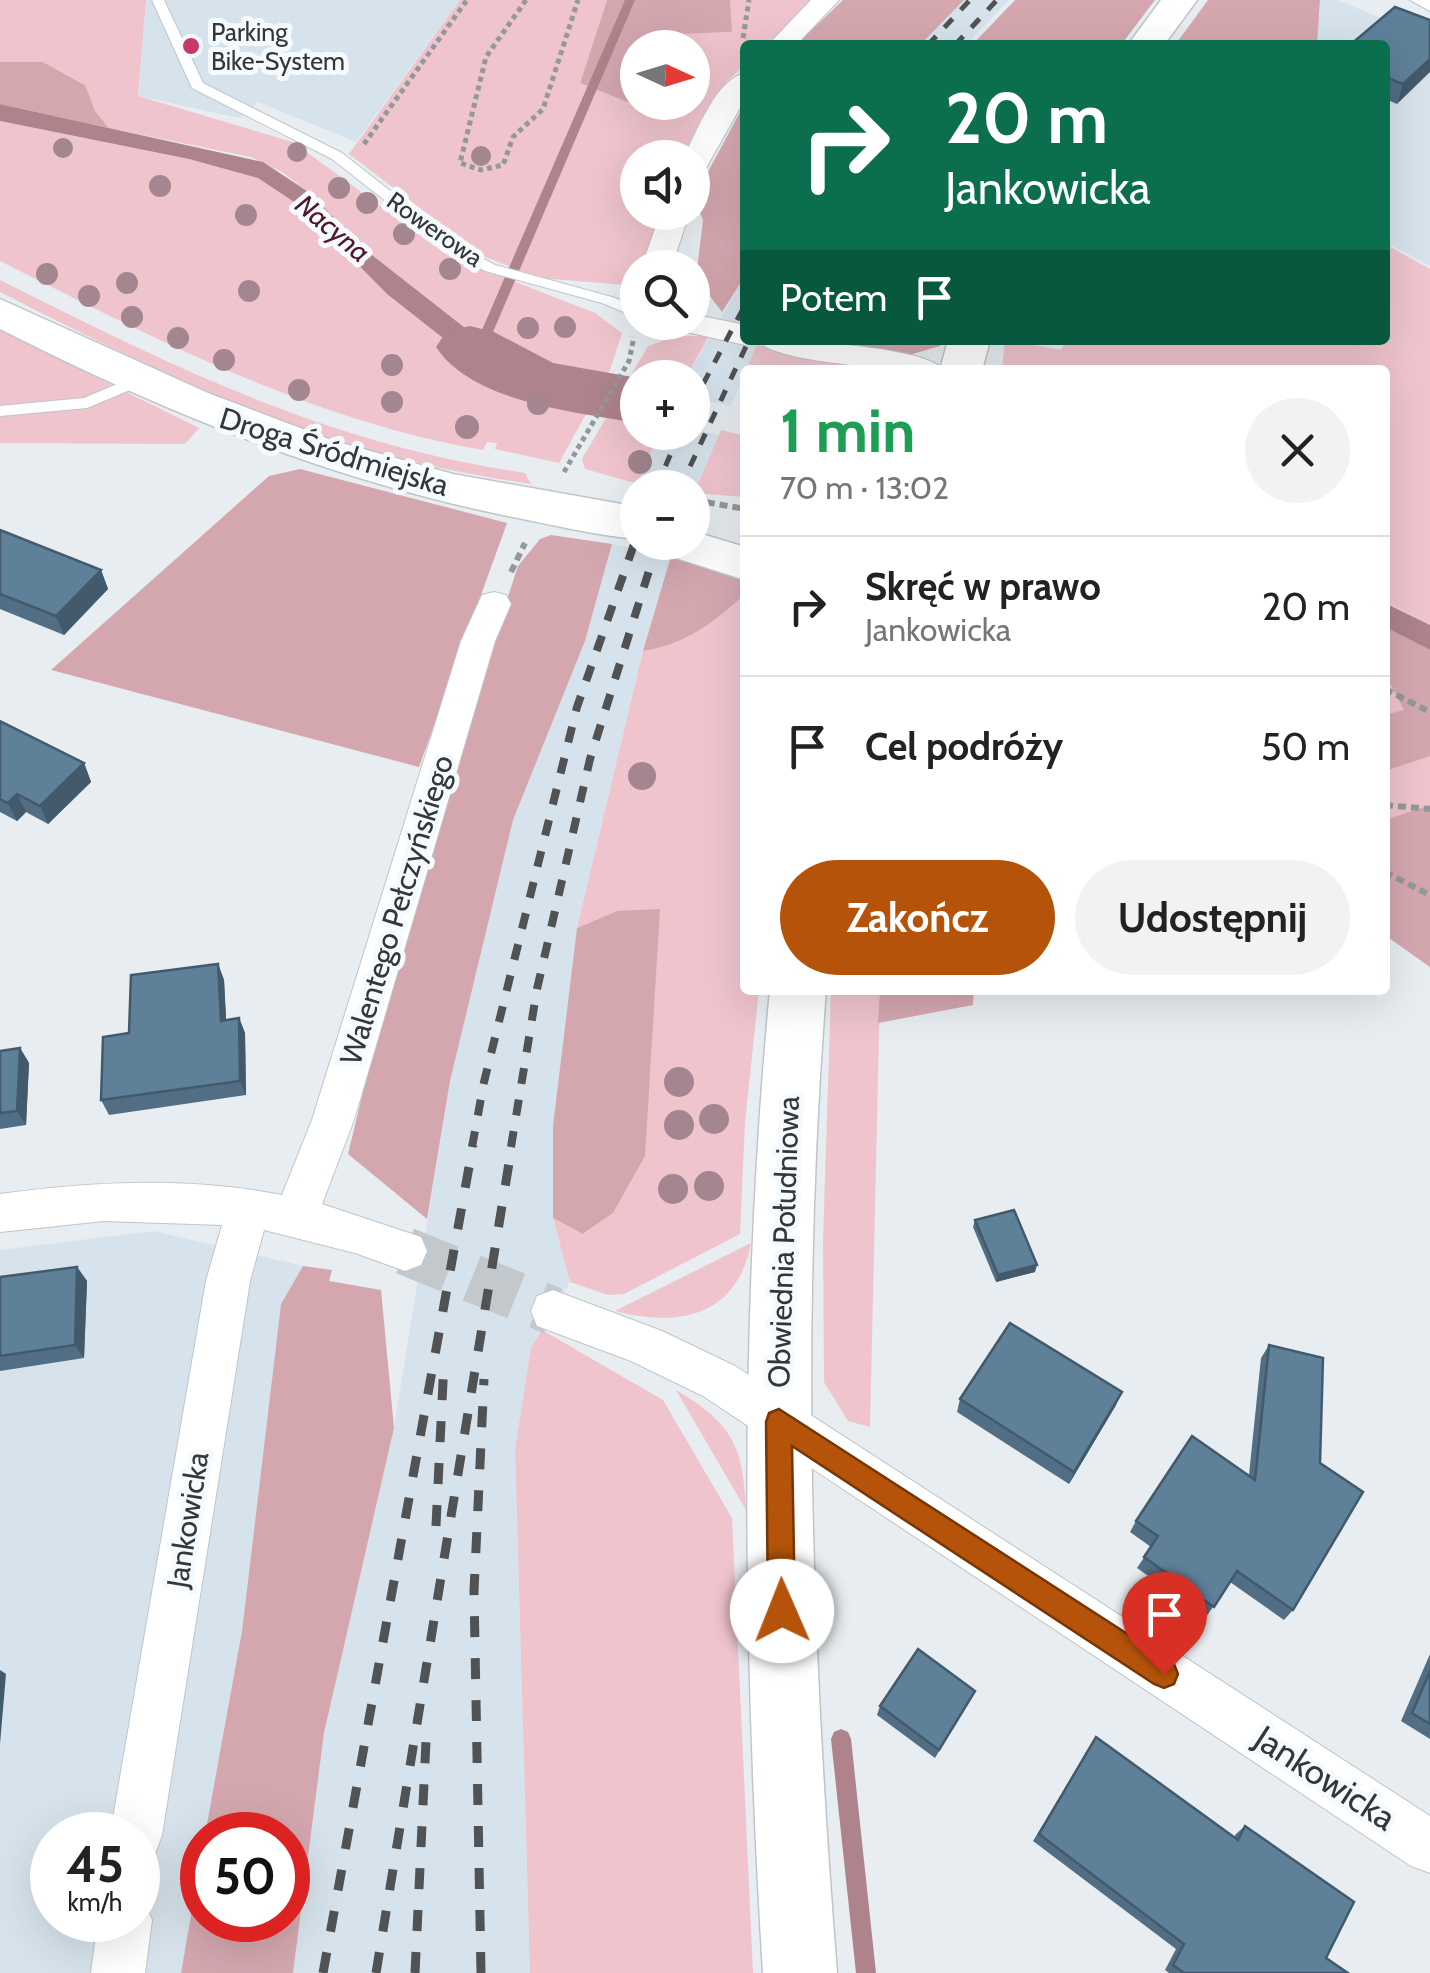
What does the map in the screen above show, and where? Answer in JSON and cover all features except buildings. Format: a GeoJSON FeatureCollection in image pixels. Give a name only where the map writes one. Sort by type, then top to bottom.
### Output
{"type":"FeatureCollection","features":[{"type":"Feature","properties":{"kind":"main road"},"geometry":{"type":"LineString","coordinates":[[1150,40],[1179,0]]}},
{"type":"Feature","properties":{"kind":"main road","name":"Droga Śródmiejska"},"geometry":{"type":"LineString","coordinates":[[0,312],[136,381],[241,427],[361,466],[465,493],[620,521]]}},
{"type":"Feature","properties":{"kind":"main road"},"geometry":{"type":"LineString","coordinates":[[710,526],[740,529]]}},
{"type":"Feature","properties":{"kind":"main road"},"geometry":{"type":"LineString","coordinates":[[710,553],[740,562]]}},
{"type":"Feature","properties":{"kind":"main road","name":"Obwiednia Południowa"},"geometry":{"type":"LineString","coordinates":[[798,995],[780,1216],[779,1422],[784,1725],[800,1973]]}},
{"type":"Feature","properties":{"kind":"street"},"geometry":{"type":"LineString","coordinates":[[785,40],[826,0]]}},
{"type":"Feature","properties":{"kind":"street"},"geometry":{"type":"LineString","coordinates":[[1423,0],[1430,3]]}},
{"type":"Feature","properties":{"kind":"street"},"geometry":{"type":"LineString","coordinates":[[706,140],[740,87]]}},
{"type":"Feature","properties":{"kind":"street"},"geometry":{"type":"LineString","coordinates":[[710,327],[740,333]]}},
{"type":"Feature","properties":{"kind":"street"},"geometry":{"type":"LineString","coordinates":[[799,345],[901,365]]}},
{"type":"Feature","properties":{"kind":"street","name":"Walentego Pełczyńskiego"},"geometry":{"type":"LineString","coordinates":[[296,1215],[333,1120],[478,641],[494,604]]}},
{"type":"Feature","properties":{"kind":"street"},"geometry":{"type":"LineString","coordinates":[[0,1213],[122,1199],[249,1207],[350,1228],[405,1251]]}},
{"type":"Feature","properties":{"kind":"street","name":"Jankowicka"},"geometry":{"type":"LineString","coordinates":[[140,1812],[228,1282],[249,1207]]}},
{"type":"Feature","properties":{"kind":"street","name":"Jankowicka"},"geometry":{"type":"LineString","coordinates":[[553,1310],[682,1361],[1430,1846]]}},
{"type":"Feature","properties":{"kind":"street"},"geometry":{"type":"LineString","coordinates":[[118,1973],[122,1942]]}},
{"type":"Feature","properties":{"kind":"lane","name":"Rowerowa"},"geometry":{"type":"LineString","coordinates":[[158,0],[198,86],[308,138],[348,164],[458,251],[498,271],[620,305]]}},
{"type":"Feature","properties":{"kind":"lane"},"geometry":{"type":"LineString","coordinates":[[0,411],[88,403],[136,381]]}},
{"type":"Feature","properties":{"kind":"path"},"geometry":{"type":"LineString","coordinates":[[348,164],[467,0]]}},
{"type":"Feature","properties":{"kind":"path"},"geometry":{"type":"LineString","coordinates":[[526,0],[486,57],[474,114],[458,156],[460,163],[469,168],[482,171],[503,165],[513,138],[544,109],[578,0]]}},
{"type":"Feature","properties":{"kind":"path"},"geometry":{"type":"LineString","coordinates":[[564,473],[629,361],[634,340]]}},
{"type":"Feature","properties":{"kind":"path"},"geometry":{"type":"LineString","coordinates":[[710,503],[740,508]]}},
{"type":"Feature","properties":{"kind":"path"},"geometry":{"type":"LineString","coordinates":[[1390,692],[1430,712]]}},
{"type":"Feature","properties":{"kind":"path"},"geometry":{"type":"LineString","coordinates":[[1390,805],[1430,809]]}},
{"type":"Feature","properties":{"kind":"path"},"geometry":{"type":"LineString","coordinates":[[1390,875],[1430,895]]}},
{"type":"Feature","properties":{"kind":"shaded area"},"geometry":{"type":"Polygon","coordinates":[[[0,0],[146,0],[138,96],[293,142],[447,255],[595,313],[620,332],[620,339],[610,370],[559,463],[495,449],[497,443],[487,442],[483,450],[419,436],[295,398],[175,347],[0,261],[0,121],[189,159],[258,178],[300,206],[387,294],[481,368],[528,391],[576,404],[586,385],[540,373],[501,356],[363,248],[310,193],[282,172],[251,157],[109,128],[95,111],[84,84],[43,62],[0,62],[0,0]]]}},
{"type":"Feature","properties":{"kind":"shaded area"},"geometry":{"type":"Polygon","coordinates":[[[146,0],[460,0],[356,142],[258,102],[240,118],[138,96],[146,0]]]}},
{"type":"Feature","properties":{"kind":"shaded area"},"geometry":{"type":"Polygon","coordinates":[[[460,0],[607,0],[580,83],[620,99],[620,120],[704,120],[693,140],[620,140],[620,230],[658,230],[652,250],[620,250],[620,285],[540,278],[483,256],[349,154],[460,0]]]}},
{"type":"Feature","properties":{"kind":"shaded area"},"geometry":{"type":"Polygon","coordinates":[[[607,0],[730,0],[732,32],[620,30],[620,99],[580,83],[607,0]]]}},
{"type":"Feature","properties":{"kind":"shaded area"},"geometry":{"type":"Polygon","coordinates":[[[730,0],[817,0],[773,40],[740,40],[740,69],[727,81],[710,110],[710,33],[731,32],[730,0]]]}},
{"type":"Feature","properties":{"kind":"shaded area"},"geometry":{"type":"Polygon","coordinates":[[[843,0],[964,0],[925,40],[801,40],[843,0]]]}},
{"type":"Feature","properties":{"kind":"shaded area"},"geometry":{"type":"Polygon","coordinates":[[[964,0],[1009,0],[971,40],[925,40],[964,0]]]}},
{"type":"Feature","properties":{"kind":"shaded area"},"geometry":{"type":"Polygon","coordinates":[[[1015,0],[1155,0],[1125,40],[977,40],[1015,0]]]}},
{"type":"Feature","properties":{"kind":"shaded area"},"geometry":{"type":"Polygon","coordinates":[[[1208,0],[1320,0],[1317,40],[1179,40],[1208,0]]]}},
{"type":"Feature","properties":{"kind":"shaded area"},"geometry":{"type":"Polygon","coordinates":[[[1320,0],[1337,0],[1430,38],[1430,266],[1390,245],[1390,40],[1317,40],[1320,0]]]}},
{"type":"Feature","properties":{"kind":"shaded area"},"geometry":{"type":"Polygon","coordinates":[[[0,62],[43,62],[85,85],[95,111],[109,128],[0,104],[0,62]]]}},
{"type":"Feature","properties":{"kind":"shaded area"},"geometry":{"type":"Polygon","coordinates":[[[740,112],[740,284],[722,312],[710,296],[710,250],[699,250],[702,230],[710,230],[710,168],[740,112]]]}},
{"type":"Feature","properties":{"kind":"shaded area"},"geometry":{"type":"Polygon","coordinates":[[[1390,247],[1430,269],[1430,625],[1390,605],[1390,365],[1002,365],[1004,345],[1061,350],[1064,345],[1390,345],[1390,247]]]}},
{"type":"Feature","properties":{"kind":"shaded area"},"geometry":{"type":"Polygon","coordinates":[[[0,280],[254,399],[384,443],[525,473],[531,484],[387,455],[257,412],[131,357],[0,292],[0,280]]]}},
{"type":"Feature","properties":{"kind":"shaded area"},"geometry":{"type":"Polygon","coordinates":[[[740,285],[740,345],[759,345],[749,365],[740,365],[740,385],[728,411],[710,406],[710,360],[696,360],[740,285]]]}},
{"type":"Feature","properties":{"kind":"shaded area"},"geometry":{"type":"Polygon","coordinates":[[[0,330],[199,428],[185,444],[0,443],[0,330]]]}},
{"type":"Feature","properties":{"kind":"shaded area"},"geometry":{"type":"Polygon","coordinates":[[[665,340],[707,340],[696,360],[640,360],[648,346],[665,340]]]}},
{"type":"Feature","properties":{"kind":"shaded area"},"geometry":{"type":"Polygon","coordinates":[[[757,345],[847,365],[748,365],[757,345]]]}},
{"type":"Feature","properties":{"kind":"shaded area"},"geometry":{"type":"Polygon","coordinates":[[[856,345],[940,345],[906,356],[856,345]]]}},
{"type":"Feature","properties":{"kind":"shaded area"},"geometry":{"type":"Polygon","coordinates":[[[620,394],[620,450],[652,450],[644,470],[620,470],[620,479],[585,469],[582,459],[620,394]]]}},
{"type":"Feature","properties":{"kind":"shaded area"},"geometry":{"type":"Polygon","coordinates":[[[710,427],[721,430],[704,470],[644,470],[652,450],[710,450],[710,427]]]}},
{"type":"Feature","properties":{"kind":"shaded area"},"geometry":{"type":"Polygon","coordinates":[[[721,430],[740,435],[740,497],[710,494],[710,470],[704,470],[721,430]]]}},
{"type":"Feature","properties":{"kind":"shaded area"},"geometry":{"type":"Polygon","coordinates":[[[300,469],[507,523],[419,767],[51,670],[269,476],[300,469]]]}},
{"type":"Feature","properties":{"kind":"shaded area"},"geometry":{"type":"Polygon","coordinates":[[[551,535],[612,544],[585,641],[513,820],[450,1081],[427,1219],[348,1154],[410,899],[518,566],[540,539],[551,535]]]}},
{"type":"Feature","properties":{"kind":"shaded area"},"geometry":{"type":"Polygon","coordinates":[[[612,544],[620,546],[620,560],[670,560],[643,651],[577,928],[553,1218],[570,1282],[531,1347],[515,1449],[530,1973],[293,1973],[297,1942],[310,1942],[310,1841],[324,1733],[394,1428],[450,1081],[513,820],[585,641],[612,544]]]}},
{"type":"Feature","properties":{"kind":"shaded area"},"geometry":{"type":"Polygon","coordinates":[[[670,560],[685,560],[740,576],[740,598],[698,631],[643,651],[670,560]]]}},
{"type":"Feature","properties":{"kind":"shaded area"},"geometry":{"type":"Polygon","coordinates":[[[740,598],[740,995],[758,995],[745,1122],[740,1234],[624,1294],[608,1295],[570,1282],[553,1218],[584,1234],[613,1213],[617,911],[577,928],[643,651],[673,643],[722,614],[740,598]]]}},
{"type":"Feature","properties":{"kind":"shaded area"},"geometry":{"type":"Polygon","coordinates":[[[1390,630],[1430,650],[1430,967],[1390,939],[1390,630]]]}},
{"type":"Feature","properties":{"kind":"shaded area"},"geometry":{"type":"Polygon","coordinates":[[[1390,630],[1430,650],[1430,756],[1390,769],[1390,714],[1404,710],[1390,683],[1390,630]]]}},
{"type":"Feature","properties":{"kind":"shaded area"},"geometry":{"type":"Polygon","coordinates":[[[1430,805],[1430,967],[1390,939],[1390,818],[1430,805]]]}},
{"type":"Feature","properties":{"kind":"shaded area"},"geometry":{"type":"Polygon","coordinates":[[[660,909],[645,1156],[613,1213],[583,1234],[553,1218],[553,1126],[577,928],[617,911],[660,909]]]}},
{"type":"Feature","properties":{"kind":"shaded area"},"geometry":{"type":"Polygon","coordinates":[[[831,995],[880,995],[870,1427],[848,1421],[824,1382],[823,1241],[831,995]]]}},
{"type":"Feature","properties":{"kind":"shaded area"},"geometry":{"type":"Polygon","coordinates":[[[880,995],[974,995],[973,1005],[878,1023],[880,995]]]}},
{"type":"Feature","properties":{"kind":"shaded area"},"geometry":{"type":"Polygon","coordinates":[[[154,1231],[303,1266],[281,1304],[242,1631],[210,1812],[180,1812],[180,1942],[187,1942],[181,1973],[0,1973],[0,1250],[154,1231]]]}},
{"type":"Feature","properties":{"kind":"shaded area"},"geometry":{"type":"Polygon","coordinates":[[[751,1243],[733,1287],[702,1311],[662,1318],[615,1311],[751,1243]]]}},
{"type":"Feature","properties":{"kind":"shaded area"},"geometry":{"type":"Polygon","coordinates":[[[303,1266],[332,1270],[329,1281],[381,1290],[394,1428],[324,1733],[310,1841],[310,1812],[209,1812],[242,1631],[281,1304],[303,1266]]]}},
{"type":"Feature","properties":{"kind":"shaded area"},"geometry":{"type":"Polygon","coordinates":[[[542,1330],[663,1400],[732,1518],[753,1973],[530,1973],[515,1449],[531,1347],[542,1330]]]}},
{"type":"Feature","properties":{"kind":"shaded area"},"geometry":{"type":"Polygon","coordinates":[[[676,1390],[711,1414],[731,1439],[742,1469],[746,1510],[676,1390]]]}},
{"type":"Feature","properties":{"kind":"shaded area"},"geometry":{"type":"Polygon","coordinates":[[[186,1942],[297,1942],[293,1973],[181,1973],[186,1942]]]}},
{"type":"Feature","properties":{"kind":"water"},"geometry":{"type":"Polygon","coordinates":[[[0,104],[263,162],[310,193],[363,248],[501,356],[540,373],[586,384],[576,404],[528,391],[481,368],[387,294],[300,206],[258,178],[189,159],[0,121],[0,104]]]}},
{"type":"Feature","properties":{"kind":"water"},"geometry":{"type":"Polygon","coordinates":[[[1390,605],[1430,625],[1430,650],[1390,630],[1390,605]]]}},
{"type":"Feature","properties":{"kind":"pier"},"geometry":{"type":"Polygon","coordinates":[[[710,402],[731,406],[719,435],[710,433],[710,402]]]}},
{"type":"Feature","properties":{"kind":"waterway"},"geometry":{"type":"LineString","coordinates":[[478,353],[630,0]]}},
{"type":"Feature","properties":{"kind":"waterway","name":"Nacyna"},"geometry":{"type":"LineString","coordinates":[[470,347],[535,382],[620,398]]}},
{"type":"Feature","properties":{"kind":"waterway"},"geometry":{"type":"LineString","coordinates":[[841,1739],[866,1973]]}},
{"type":"Feature","properties":{"kind":"tunnel"},"geometry":{"type":"LineString","coordinates":[[405,1251],[553,1311]]}},
{"type":"Feature","properties":{"kind":"railway"},"geometry":{"type":"LineString","coordinates":[[933,40],[970,0]]}},
{"type":"Feature","properties":{"kind":"railway"},"geometry":{"type":"LineString","coordinates":[[960,40],[997,0]]}},
{"type":"Feature","properties":{"kind":"railway"},"geometry":{"type":"LineString","coordinates":[[710,371],[740,314]]}},
{"type":"Feature","properties":{"kind":"railway"},"geometry":{"type":"LineString","coordinates":[[688,470],[747,345]]}},
{"type":"Feature","properties":{"kind":"railway"},"geometry":{"type":"LineString","coordinates":[[664,470],[672,450]]}},
{"type":"Feature","properties":{"kind":"railway"},"geometry":{"type":"LineString","coordinates":[[472,1147],[484,1082],[577,707],[629,560]]}},
{"type":"Feature","properties":{"kind":"railway"},"geometry":{"type":"LineString","coordinates":[[511,1147],[537,989],[590,759],[652,560]]}},
{"type":"Feature","properties":{"kind":"railway"},"geometry":{"type":"LineString","coordinates":[[323,1973],[473,1145]]}},
{"type":"Feature","properties":{"kind":"railway"},"geometry":{"type":"LineString","coordinates":[[376,1973],[512,1145]]}},
{"type":"Feature","properties":{"kind":"railway"},"geometry":{"type":"LineString","coordinates":[[436,1526],[444,1361]]}},
{"type":"Feature","properties":{"kind":"railway"},"geometry":{"type":"LineString","coordinates":[[481,1973],[474,1591],[484,1379]]}},
{"type":"Feature","properties":{"kind":"railway"},"geometry":{"type":"LineString","coordinates":[[415,1973],[426,1741]]}},
{"type":"Feature","properties":{"kind":"place","name":"Parking Bike-System"},"geometry":{"type":"Point","coordinates":[191,46]}},
{"type":"Feature","properties":{"kind":"route"},"geometry":{"type":"LineString","coordinates":[[782,1611],[779,1422],[1164,1674]]}}]}
